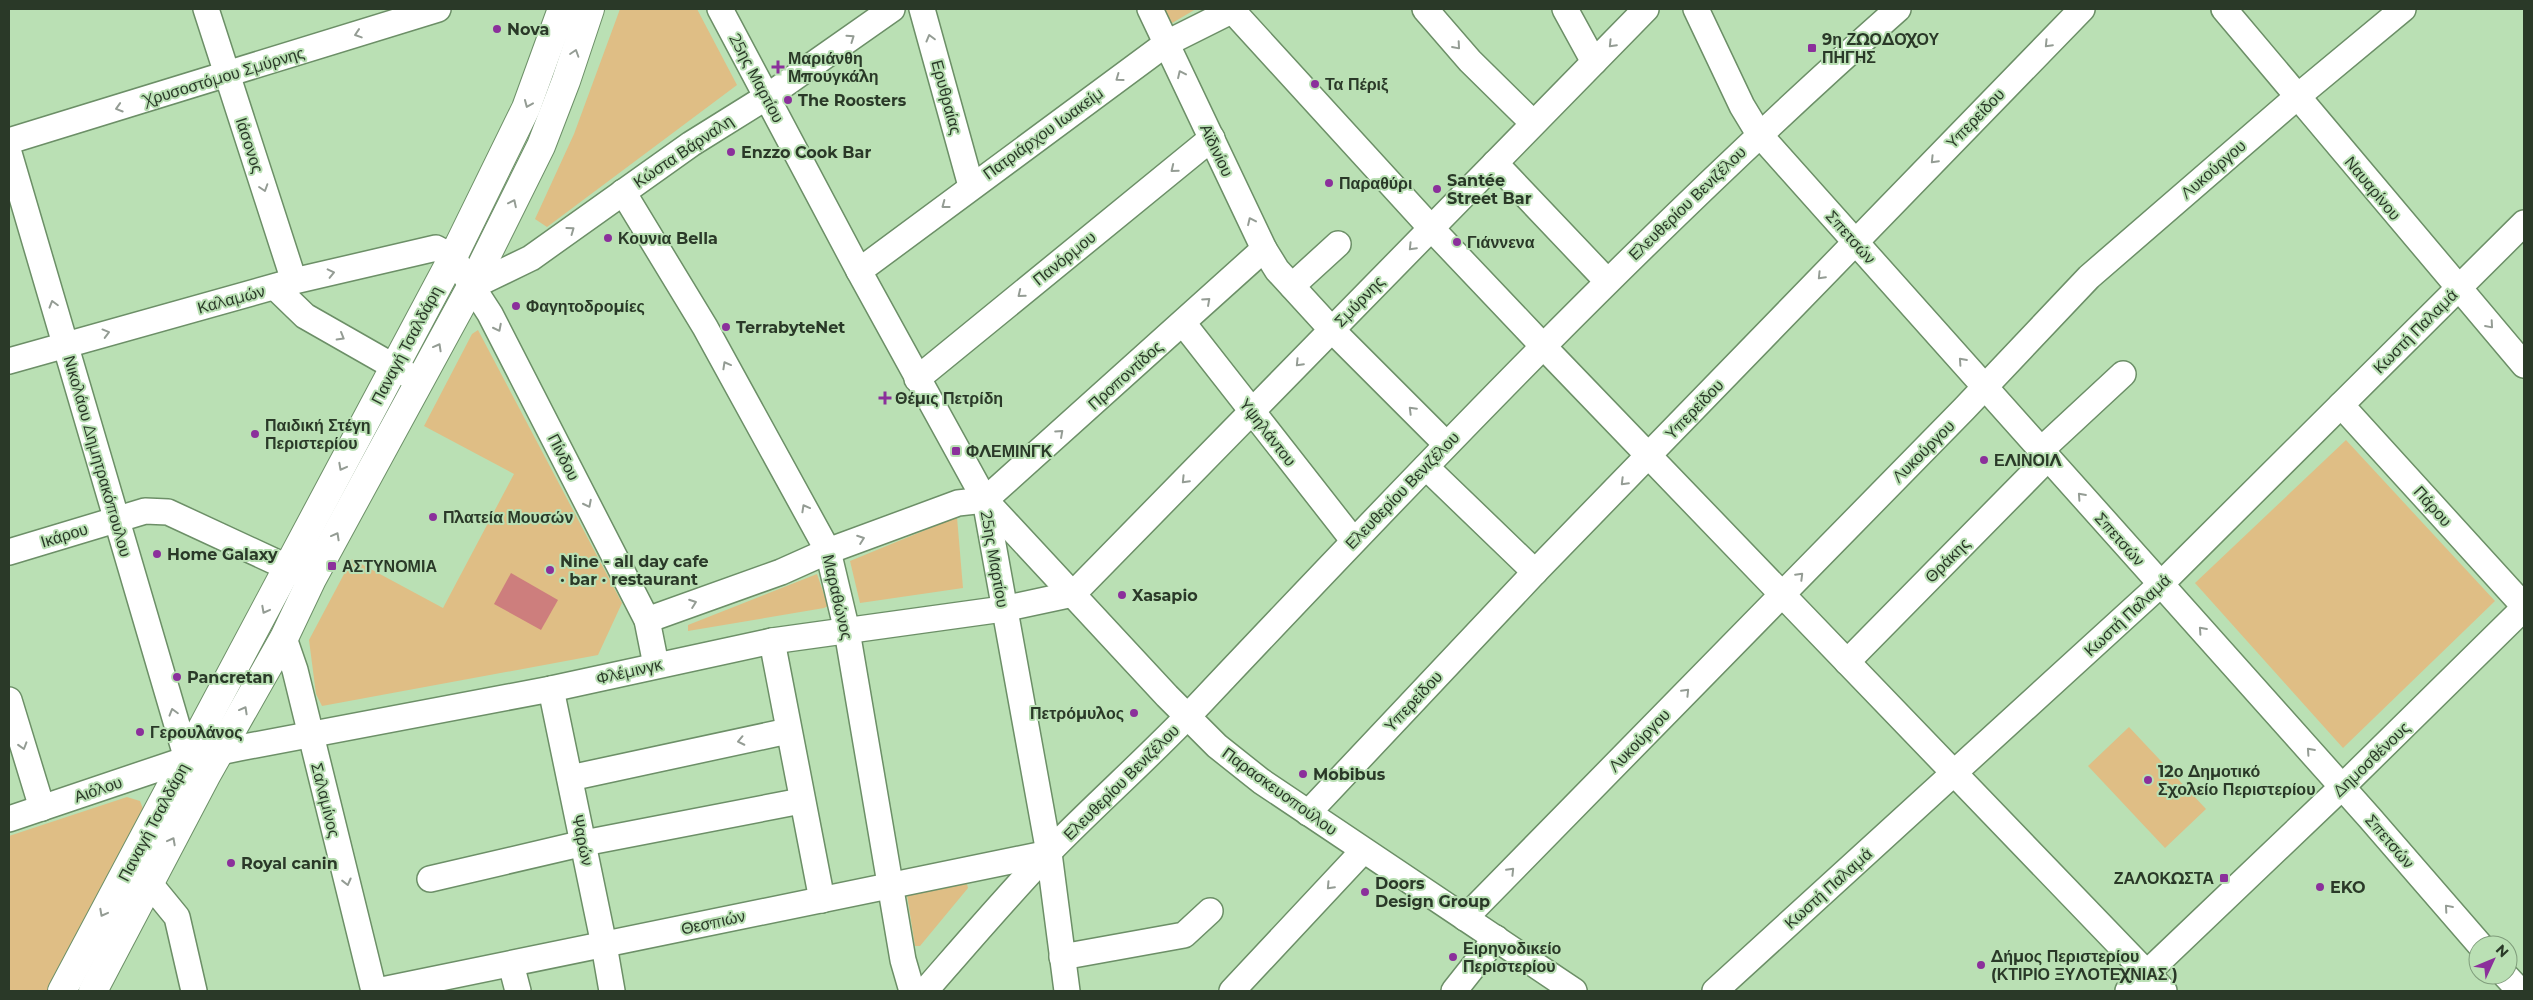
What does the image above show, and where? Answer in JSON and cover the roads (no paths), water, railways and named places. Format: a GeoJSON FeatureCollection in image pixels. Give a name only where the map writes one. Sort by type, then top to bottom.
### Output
{"type":"FeatureCollection","features":[{"type":"Feature","properties":{"kind":"main road","name":"Παναγή Τσαλδάρη"},"geometry":{"type":"LineString","coordinates":[[93,991],[187,759],[287,566],[453,258],[526,108],[562,9]]}},
{"type":"Feature","properties":{"kind":"main road","name":"Παναγή Τσαλδάρη"},"geometry":{"type":"LineString","coordinates":[[62,991],[220,753],[284,638],[312,579],[471,287],[540,146],[566,81],[590,9]]}},
{"type":"Feature","properties":{"kind":"street","name":"Ιάσονος"},"geometry":{"type":"LineString","coordinates":[[206,9],[228,75],[284,284],[305,316],[419,381]]}},
{"type":"Feature","properties":{"kind":"street","name":"Χρυσοστόμου Σμύρνης"},"geometry":{"type":"LineString","coordinates":[[9,141],[228,75],[389,16],[438,9]]}},
{"type":"Feature","properties":{"kind":"street","name":"25ης Μαρτίου"},"geometry":{"type":"LineString","coordinates":[[720,9],[768,96],[859,271],[984,500],[1049,853],[1067,991]]}},
{"type":"Feature","properties":{"kind":"street","name":"Κώστα Βάρναλη"},"geometry":{"type":"LineString","coordinates":[[471,287],[531,258],[691,144],[768,96],[868,16],[892,9]]}},
{"type":"Feature","properties":{"kind":"street","name":"Ερυθραίας"},"geometry":{"type":"LineString","coordinates":[[922,9],[972,186]]}},
{"type":"Feature","properties":{"kind":"street","name":"Αϊδινίου"},"geometry":{"type":"LineString","coordinates":[[1150,9],[1264,249],[1277,270],[1332,330],[1446,444]]}},
{"type":"Feature","properties":{"kind":"street","name":"Πατριάρχου Ιωακείμ"},"geometry":{"type":"LineString","coordinates":[[859,271],[1167,43],[1233,9]]}},
{"type":"Feature","properties":{"kind":"street"},"geometry":{"type":"LineString","coordinates":[[1233,9],[1432,228],[1542,345],[1650,455],[1846,662],[2164,991]]}},
{"type":"Feature","properties":{"kind":"street"},"geometry":{"type":"LineString","coordinates":[[1425,9],[1470,61],[1533,123]]}},
{"type":"Feature","properties":{"kind":"street"},"geometry":{"type":"LineString","coordinates":[[1565,9],[1594,62]]}},
{"type":"Feature","properties":{"kind":"street","name":"Σμύρνης"},"geometry":{"type":"LineString","coordinates":[[1073,594],[1646,9]]}},
{"type":"Feature","properties":{"kind":"street","name":"Σπετσών"},"geometry":{"type":"LineString","coordinates":[[1696,9],[1742,106],[1759,134],[1984,386],[2043,455],[2342,787],[2471,935]]}},
{"type":"Feature","properties":{"kind":"street","name":"Ελευθερίου Βενιζέλου"},"geometry":{"type":"LineString","coordinates":[[926,991],[1005,899],[1187,716],[1353,540],[1426,467],[1542,345],[1759,134],[1898,9]]}},
{"type":"Feature","properties":{"kind":"street","name":"Υπερείδου"},"geometry":{"type":"LineString","coordinates":[[1308,813],[1535,572],[2082,9]]}},
{"type":"Feature","properties":{"kind":"street","name":"Ναυαρίνου"},"geometry":{"type":"LineString","coordinates":[[2224,9],[2524,365]]}},
{"type":"Feature","properties":{"kind":"street","name":"Λυκούργου"},"geometry":{"type":"LineString","coordinates":[[1465,918],[2089,277],[2297,97],[2403,9]]}},
{"type":"Feature","properties":{"kind":"street","name":"Πανόρμου"},"geometry":{"type":"LineString","coordinates":[[917,378],[1212,138]]}},
{"type":"Feature","properties":{"kind":"street","name":"Νικολάου Δημητρακόπουλου"},"geometry":{"type":"LineString","coordinates":[[9,153],[187,759]]}},
{"type":"Feature","properties":{"kind":"street"},"geometry":{"type":"LineString","coordinates":[[1495,163],[1608,281]]}},
{"type":"Feature","properties":{"kind":"street","name":"Μαραθώνος"},"geometry":{"type":"LineString","coordinates":[[623,192],[705,327],[828,551],[847,631],[903,960],[912,991]]}},
{"type":"Feature","properties":{"kind":"street","name":"Κωστή Παλαμά"},"geometry":{"type":"LineString","coordinates":[[1715,991],[2161,584],[2524,224]]}},
{"type":"Feature","properties":{"kind":"street"},"geometry":{"type":"LineString","coordinates":[[1292,286],[1338,244]]}},
{"type":"Feature","properties":{"kind":"street","name":"Καλαμών"},"geometry":{"type":"LineString","coordinates":[[9,361],[284,284],[436,248],[453,258]]}},
{"type":"Feature","properties":{"kind":"street","name":"Προποντίδος"},"geometry":{"type":"LineString","coordinates":[[984,500],[1264,249]]}},
{"type":"Feature","properties":{"kind":"street","name":"Πίνδου"},"geometry":{"type":"LineString","coordinates":[[453,258],[490,314],[647,620],[656,665]]}},
{"type":"Feature","properties":{"kind":"street","name":"Υψηλάντου"},"geometry":{"type":"LineString","coordinates":[[1183,323],[1353,540]]}},
{"type":"Feature","properties":{"kind":"street","name":"Θράκης"},"geometry":{"type":"LineString","coordinates":[[1846,662],[2043,455],[2123,374]]}},
{"type":"Feature","properties":{"kind":"street","name":"Πάρου"},"geometry":{"type":"LineString","coordinates":[[2341,405],[2524,607]]}},
{"type":"Feature","properties":{"kind":"street"},"geometry":{"type":"LineString","coordinates":[[1426,467],[1535,572]]}},
{"type":"Feature","properties":{"kind":"street"},"geometry":{"type":"LineString","coordinates":[[647,620],[781,572],[828,551],[958,503],[984,500]]}},
{"type":"Feature","properties":{"kind":"street","name":"Παρασκευοπούλου"},"geometry":{"type":"LineString","coordinates":[[984,500],[1217,746],[1260,781],[1574,991]]}},
{"type":"Feature","properties":{"kind":"street","name":"Ικάρου"},"geometry":{"type":"LineString","coordinates":[[9,552],[145,510],[168,512],[312,579]]}},
{"type":"Feature","properties":{"kind":"street","name":"Φλέμινγκ"},"geometry":{"type":"LineString","coordinates":[[187,759],[310,733],[551,689],[772,641],[1003,609],[1073,594]]}},
{"type":"Feature","properties":{"kind":"street","name":"Δημοσθένους"},"geometry":{"type":"LineString","coordinates":[[2128,991],[2342,787],[2524,607]]}},
{"type":"Feature","properties":{"kind":"street","name":"Σαλαμίνος"},"geometry":{"type":"LineString","coordinates":[[284,638],[295,670],[375,991]]}},
{"type":"Feature","properties":{"kind":"street"},"geometry":{"type":"LineString","coordinates":[[772,641],[801,801],[822,900]]}},
{"type":"Feature","properties":{"kind":"street","name":"Ψαρών"},"geometry":{"type":"LineString","coordinates":[[551,689],[584,843],[612,991]]}},
{"type":"Feature","properties":{"kind":"street"},"geometry":{"type":"LineString","coordinates":[[9,700],[42,808]]}},
{"type":"Feature","properties":{"kind":"street"},"geometry":{"type":"LineString","coordinates":[[570,778],[788,731]]}},
{"type":"Feature","properties":{"kind":"street","name":"Αιόλου"},"geometry":{"type":"LineString","coordinates":[[9,818],[187,759]]}},
{"type":"Feature","properties":{"kind":"street"},"geometry":{"type":"LineString","coordinates":[[430,879],[584,843],[801,801]]}},
{"type":"Feature","properties":{"kind":"street"},"geometry":{"type":"LineString","coordinates":[[1232,991],[1363,851]]}},
{"type":"Feature","properties":{"kind":"street","name":"Θεσπιών"},"geometry":{"type":"LineString","coordinates":[[375,991],[1049,853]]}},
{"type":"Feature","properties":{"kind":"street"},"geometry":{"type":"LineString","coordinates":[[138,877],[177,917],[194,991]]}},
{"type":"Feature","properties":{"kind":"street"},"geometry":{"type":"LineString","coordinates":[[1062,957],[1184,935],[1210,911]]}},
{"type":"Feature","properties":{"kind":"street"},"geometry":{"type":"LineString","coordinates":[[1454,991],[1496,938]]}},
{"type":"Feature","properties":{"kind":"street"},"geometry":{"type":"LineString","coordinates":[[511,964],[518,991]]}},
{"type":"Feature","properties":{"kind":"place","name":"Nova"},"geometry":{"type":"Point","coordinates":[497,29]}},
{"type":"Feature","properties":{"kind":"place","name":"9η ΖΩΟΔΟΧΟΥ ΠΗΓΗΣ"},"geometry":{"type":"Point","coordinates":[1812,48]}},
{"type":"Feature","properties":{"kind":"place","name":"Μαριάνθη Μπουγκάλη"},"geometry":{"type":"Point","coordinates":[778,67]}},
{"type":"Feature","properties":{"kind":"place","name":"Τα Πέριξ"},"geometry":{"type":"Point","coordinates":[1315,84]}},
{"type":"Feature","properties":{"kind":"place","name":"The Roοsters"},"geometry":{"type":"Point","coordinates":[788,100]}},
{"type":"Feature","properties":{"kind":"place","name":"Enzzo Cook Bar"},"geometry":{"type":"Point","coordinates":[731,152]}},
{"type":"Feature","properties":{"kind":"place","name":"Παραθύρι"},"geometry":{"type":"Point","coordinates":[1329,183]}},
{"type":"Feature","properties":{"kind":"place","name":"Santée Street Bar"},"geometry":{"type":"Point","coordinates":[1437,189]}},
{"type":"Feature","properties":{"kind":"place","name":"Κουνια Bella"},"geometry":{"type":"Point","coordinates":[608,238]}},
{"type":"Feature","properties":{"kind":"place","name":"Γιάννενα"},"geometry":{"type":"Point","coordinates":[1457,242]}},
{"type":"Feature","properties":{"kind":"place","name":"Φαγητοδρομίες"},"geometry":{"type":"Point","coordinates":[516,306]}},
{"type":"Feature","properties":{"kind":"place","name":"TerrabyteNet"},"geometry":{"type":"Point","coordinates":[726,327]}},
{"type":"Feature","properties":{"kind":"place","name":"Θέμις Πετρίδη"},"geometry":{"type":"Point","coordinates":[885,398]}},
{"type":"Feature","properties":{"kind":"place","name":"Παιδική Στέγη Περιστερίου"},"geometry":{"type":"Point","coordinates":[255,434]}},
{"type":"Feature","properties":{"kind":"place","name":"ΦΛΕΜΙΝΓΚ"},"geometry":{"type":"Point","coordinates":[956,451]}},
{"type":"Feature","properties":{"kind":"place","name":"ΕΛΙΝΟΙΛ"},"geometry":{"type":"Point","coordinates":[1984,460]}},
{"type":"Feature","properties":{"kind":"place","name":"Πλατεία Μουσών"},"geometry":{"type":"Point","coordinates":[433,517]}},
{"type":"Feature","properties":{"kind":"place","name":"Home Galaxy"},"geometry":{"type":"Point","coordinates":[157,554]}},
{"type":"Feature","properties":{"kind":"place","name":"ΑΣΤΥΝΟΜΙΑ"},"geometry":{"type":"Point","coordinates":[332,566]}},
{"type":"Feature","properties":{"kind":"place","name":"Nine - all day cafe · bar · restaurant"},"geometry":{"type":"Point","coordinates":[550,570]}},
{"type":"Feature","properties":{"kind":"place","name":"Xasapio"},"geometry":{"type":"Point","coordinates":[1122,595]}},
{"type":"Feature","properties":{"kind":"place","name":"Pancretan"},"geometry":{"type":"Point","coordinates":[177,677]}},
{"type":"Feature","properties":{"kind":"place","name":"Πετρόμυλος"},"geometry":{"type":"Point","coordinates":[1134,713]}},
{"type":"Feature","properties":{"kind":"place","name":"Γερουλάνος"},"geometry":{"type":"Point","coordinates":[140,732]}},
{"type":"Feature","properties":{"kind":"place","name":"Mobibus"},"geometry":{"type":"Point","coordinates":[1303,774]}},
{"type":"Feature","properties":{"kind":"place","name":"12ο Δημοτικό Σχολείο Περιστερίου"},"geometry":{"type":"Point","coordinates":[2148,780]}},
{"type":"Feature","properties":{"kind":"place","name":"Royal canin"},"geometry":{"type":"Point","coordinates":[231,863]}},
{"type":"Feature","properties":{"kind":"place","name":"ΖΑΛΟΚΩΣΤΑ"},"geometry":{"type":"Point","coordinates":[2224,878]}},
{"type":"Feature","properties":{"kind":"place","name":"EKO"},"geometry":{"type":"Point","coordinates":[2320,887]}},
{"type":"Feature","properties":{"kind":"place","name":"Doors Design Group"},"geometry":{"type":"Point","coordinates":[1365,892]}},
{"type":"Feature","properties":{"kind":"place","name":"Ειρηνοδικείο Περιστερίου"},"geometry":{"type":"Point","coordinates":[1453,957]}},
{"type":"Feature","properties":{"kind":"place","name":"Δήμος Περιστερίου (ΚΤΙΡΙΟ ΞΥΛΟΤΕΧΝΙΑΣ )"},"geometry":{"type":"Point","coordinates":[1981,965]}}]}
